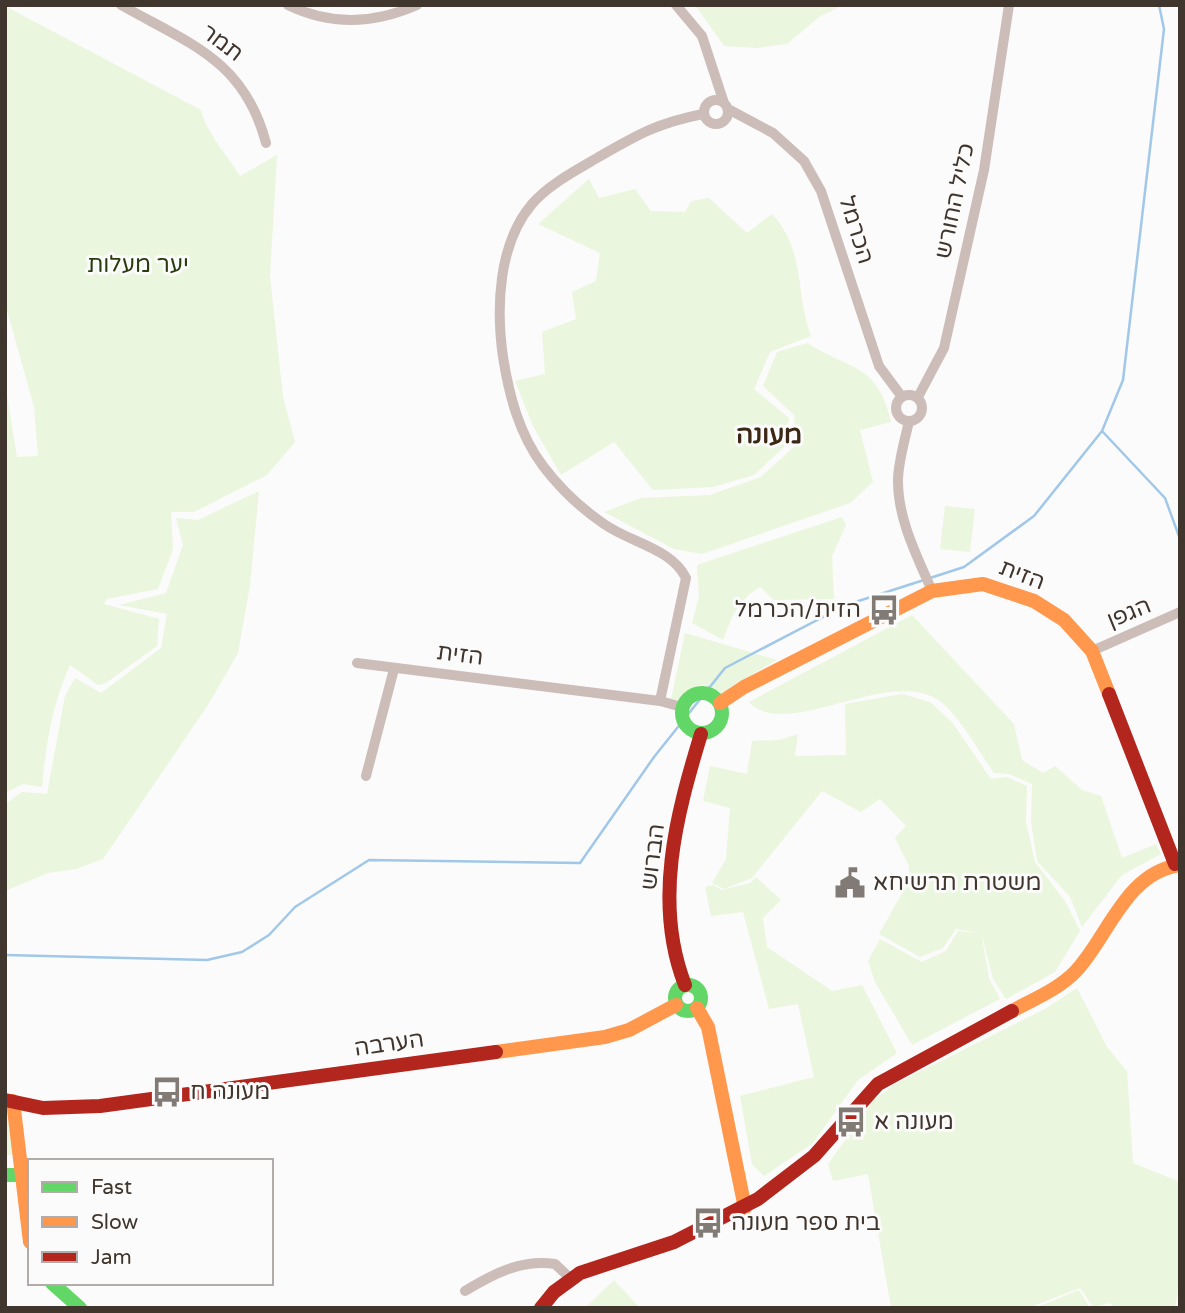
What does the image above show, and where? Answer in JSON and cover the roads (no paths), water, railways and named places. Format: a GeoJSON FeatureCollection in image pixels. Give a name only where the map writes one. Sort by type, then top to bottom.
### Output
{"type":"FeatureCollection","features":[{"type":"Feature","properties":{"kind":"main road","name":"הזית"},"geometry":{"type":"LineString","coordinates":[[720,704],[744,687],[932,591],[983,584],[1006,590],[1034,601],[1064,620],[1092,651],[1177,864]]}},
{"type":"Feature","properties":{"kind":"main road"},"geometry":{"type":"LineString","coordinates":[[700,692],[716,698],[720,704],[719,724],[715,729],[701,734],[687,727],[683,721],[682,707],[687,698],[700,692]]}},
{"type":"Feature","properties":{"kind":"main road","name":"הברוש"},"geometry":{"type":"LineString","coordinates":[[685,985],[675,966],[669,880],[687,779],[701,734]]}},
{"type":"Feature","properties":{"kind":"main road"},"geometry":{"type":"LineString","coordinates":[[541,1308],[570,1278],[596,1265],[650,1252],[745,1208],[812,1158],[863,1096],[878,1084],[1065,982],[1079,968],[1121,903],[1165,867],[1177,864]]}},
{"type":"Feature","properties":{"kind":"main road"},"geometry":{"type":"LineString","coordinates":[[697,1008],[687,1012],[676,1004],[675,994],[685,985],[694,986],[701,993],[697,1008],[708,1027],[745,1208]]}},
{"type":"Feature","properties":{"kind":"main road","name":"הערבה"},"geometry":{"type":"LineString","coordinates":[[9,1100],[43,1108],[100,1105],[605,1037],[629,1030],[676,1004]]}},
{"type":"Feature","properties":{"kind":"main road"},"geometry":{"type":"LineString","coordinates":[[9,1100],[11,1118],[21,1146],[21,1205],[28,1234]]}},
{"type":"Feature","properties":{"kind":"main road"},"geometry":{"type":"LineString","coordinates":[[5,1175],[22,1175]]}},
{"type":"Feature","properties":{"kind":"main road"},"geometry":{"type":"LineString","coordinates":[[54,1285],[80,1308]]}},
{"type":"Feature","properties":{"kind":"street","name":"תמר"},"geometry":{"type":"LineString","coordinates":[[121,5],[200,49],[227,70],[252,101],[266,143]]}},
{"type":"Feature","properties":{"kind":"street"},"geometry":{"type":"LineString","coordinates":[[288,5],[342,21],[383,18],[409,7]]}},
{"type":"Feature","properties":{"kind":"street"},"geometry":{"type":"LineString","coordinates":[[676,5],[702,36],[726,106],[724,121],[716,125],[707,121],[705,109],[713,89],[712,66]]}},
{"type":"Feature","properties":{"kind":"street","name":"כליל החורש"},"geometry":{"type":"LineString","coordinates":[[918,397],[944,348],[984,170],[1009,5]]}},
{"type":"Feature","properties":{"kind":"street"},"geometry":{"type":"LineString","coordinates":[[660,701],[686,578],[678,562],[605,525],[577,503],[543,466],[527,441],[508,385],[500,311],[508,248],[520,221],[533,203],[567,176],[637,134],[705,109],[714,100],[726,106]]}},
{"type":"Feature","properties":{"kind":"street","name":"הכרמל"},"geometry":{"type":"LineString","coordinates":[[726,106],[773,133],[804,161],[821,191],[879,366],[902,397]]}},
{"type":"Feature","properties":{"kind":"street"},"geometry":{"type":"LineString","coordinates":[[910,394],[918,397],[923,411],[919,417],[909,421],[897,414],[897,404],[902,397],[910,394]]}},
{"type":"Feature","properties":{"kind":"street"},"geometry":{"type":"LineString","coordinates":[[909,421],[898,478],[899,501],[907,531],[932,591]]}},
{"type":"Feature","properties":{"kind":"street","name":"הגפן"},"geometry":{"type":"LineString","coordinates":[[1092,651],[1180,612]]}},
{"type":"Feature","properties":{"kind":"street","name":"הזית"},"geometry":{"type":"LineString","coordinates":[[357,663],[660,701],[682,707]]}},
{"type":"Feature","properties":{"kind":"street"},"geometry":{"type":"LineString","coordinates":[[366,776],[394,669]]}},
{"type":"Feature","properties":{"kind":"street"},"geometry":{"type":"LineString","coordinates":[[465,1291],[497,1272],[527,1264],[555,1264],[570,1278]]}},
{"type":"Feature","properties":{"kind":"waterway"},"geometry":{"type":"LineString","coordinates":[[930,578],[964,567],[1034,516],[1102,431],[1123,380],[1164,29],[1159,5]]}},
{"type":"Feature","properties":{"kind":"waterway"},"geometry":{"type":"LineString","coordinates":[[1102,431],[1165,498],[1180,539]]}},
{"type":"Feature","properties":{"kind":"waterway"},"geometry":{"type":"LineString","coordinates":[[5,955],[207,960],[242,952],[269,935],[295,907],[369,860],[580,863],[654,757],[725,668],[846,605],[924,580]]}},
{"type":"Feature","properties":{"kind":"place","name":"הזית/הכרמל"},"geometry":{"type":"Point","coordinates":[884,610]}},
{"type":"Feature","properties":{"kind":"place","name":"משטרת תרשיחא"},"geometry":{"type":"Point","coordinates":[850,883]}},
{"type":"Feature","properties":{"kind":"place","name":"מעונה ח"},"geometry":{"type":"Point","coordinates":[167,1092]}},
{"type":"Feature","properties":{"kind":"place","name":"מעונה א"},"geometry":{"type":"Point","coordinates":[851,1122]}},
{"type":"Feature","properties":{"kind":"place","name":"בית ספר מעונה"},"geometry":{"type":"Point","coordinates":[708,1223]}},
{"type":"Feature","properties":{"kind":"district","name":"מעונה"},"geometry":{"type":"Point","coordinates":[769,434]}},
{"type":"Feature","properties":{"kind":"park label","name":"יער מעלות"},"geometry":{"type":"Point","coordinates":[138,265]}}]}
